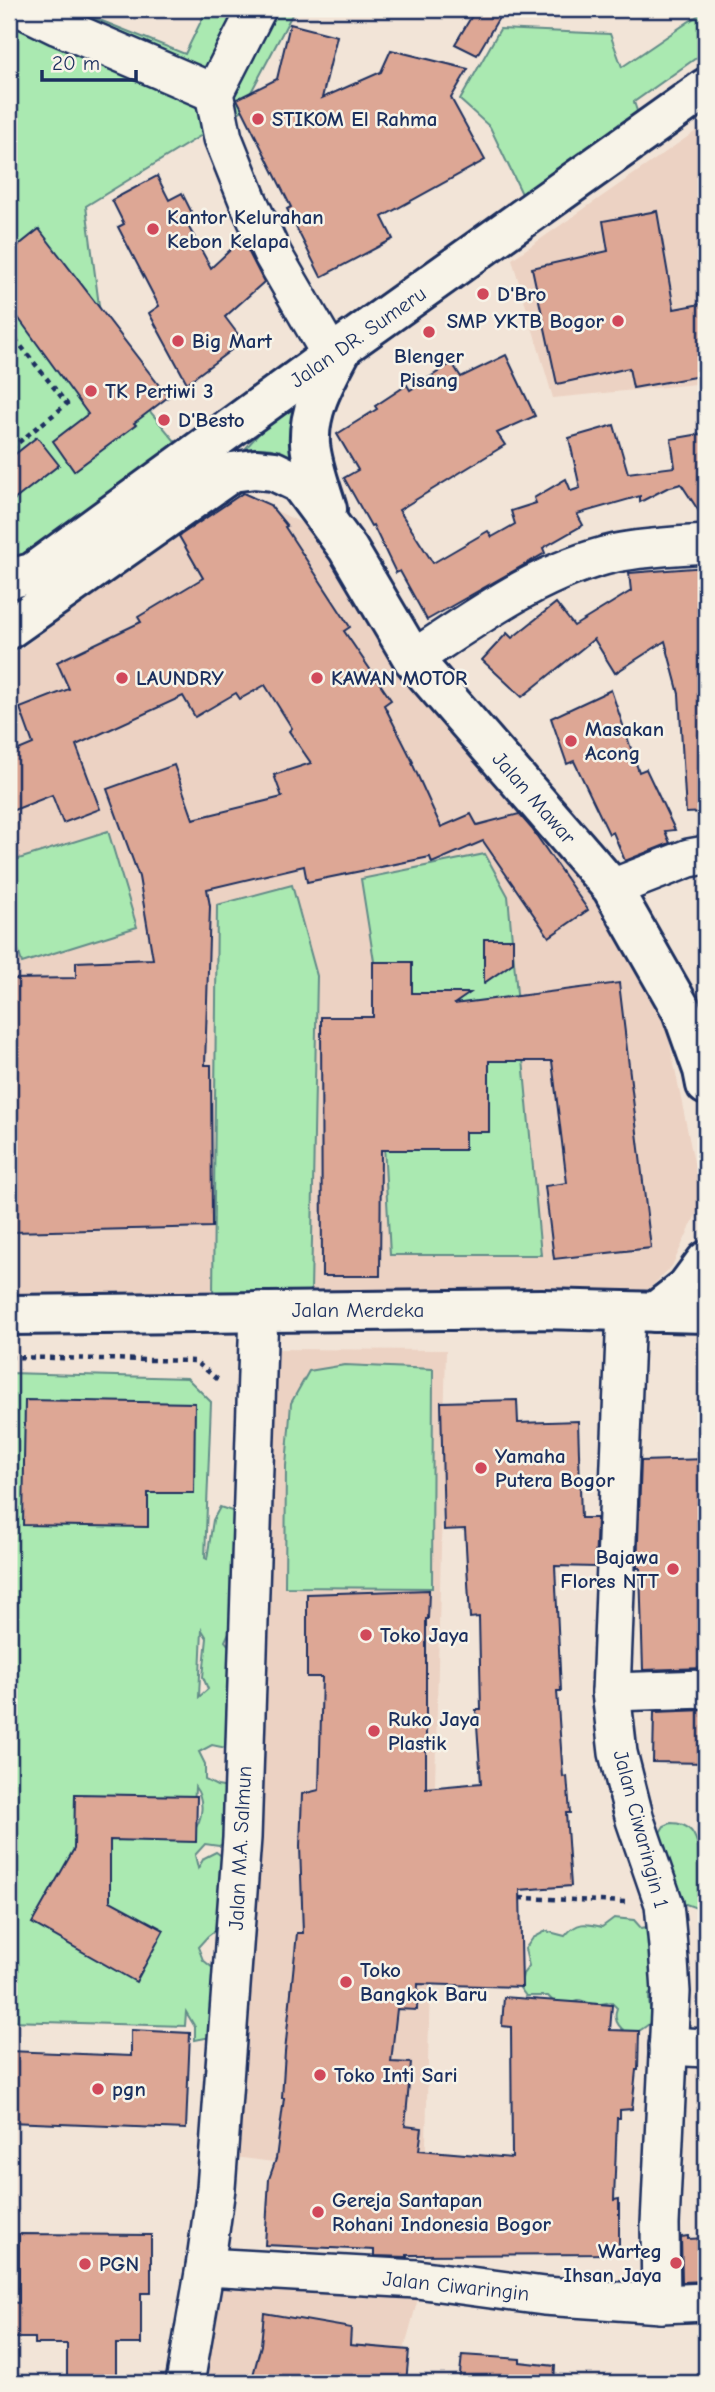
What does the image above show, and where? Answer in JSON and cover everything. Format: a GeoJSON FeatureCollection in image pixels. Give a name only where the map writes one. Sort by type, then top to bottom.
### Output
{"type":"FeatureCollection","features":[{"type":"Feature","properties":{"kind":"main road","name":"Jalan DR. Sumeru"},"geometry":{"type":"LineString","coordinates":[[9,579],[32,573],[706,88]]}},
{"type":"Feature","properties":{"kind":"main road"},"geometry":{"type":"LineString","coordinates":[[332,528],[310,445],[316,402],[337,352]]}},
{"type":"Feature","properties":{"kind":"main road"},"geometry":{"type":"LineString","coordinates":[[9,629],[232,472],[256,469],[274,471],[299,483],[332,528]]}},
{"type":"Feature","properties":{"kind":"main road","name":"Jalan Mawar"},"geometry":{"type":"LineString","coordinates":[[332,528],[348,549],[414,659],[611,888],[682,1011],[706,1085]]}},
{"type":"Feature","properties":{"kind":"main road"},"geometry":{"type":"LineString","coordinates":[[640,1312],[686,1288],[706,1261]]}},
{"type":"Feature","properties":{"kind":"main road","name":"Jalan Merdeka"},"geometry":{"type":"LineString","coordinates":[[9,1315],[541,1309],[706,1313]]}},
{"type":"Feature","properties":{"kind":"street"},"geometry":{"type":"LineString","coordinates":[[23,9],[214,93]]}},
{"type":"Feature","properties":{"kind":"street"},"geometry":{"type":"LineString","coordinates":[[257,9],[214,93],[223,138],[248,203],[273,255],[337,352]]}},
{"type":"Feature","properties":{"kind":"street"},"geometry":{"type":"LineString","coordinates":[[414,659],[498,603],[558,573],[616,553],[706,544]]}},
{"type":"Feature","properties":{"kind":"street"},"geometry":{"type":"LineString","coordinates":[[611,888],[690,858],[706,855]]}},
{"type":"Feature","properties":{"kind":"street","name":"Jalan M.A. Salmun"},"geometry":{"type":"LineString","coordinates":[[186,2379],[216,2188],[242,1838],[259,1311]]}},
{"type":"Feature","properties":{"kind":"street","name":"Jalan Ciwaringin 1"},"geometry":{"type":"LineString","coordinates":[[640,1312],[611,1692],[618,1753],[635,1820],[664,1904],[671,1993],[660,2224],[660,2304]]}},
{"type":"Feature","properties":{"kind":"street"},"geometry":{"type":"LineString","coordinates":[[611,1692],[706,1689]]}},
{"type":"Feature","properties":{"kind":"street"},"geometry":{"type":"LineString","coordinates":[[668,2046],[706,2048]]}},
{"type":"Feature","properties":{"kind":"street","name":"Jalan Ciwaringin"},"geometry":{"type":"LineString","coordinates":[[205,2267],[417,2279],[544,2296],[660,2304],[706,2302]]}},
{"type":"Feature","properties":{"kind":"path"},"geometry":{"type":"LineString","coordinates":[[9,331],[67,404],[9,450]]}},
{"type":"Feature","properties":{"kind":"path"},"geometry":{"type":"LineString","coordinates":[[9,442],[16,444]]}},
{"type":"Feature","properties":{"kind":"path"},"geometry":{"type":"LineString","coordinates":[[9,1357],[195,1361],[223,1383]]}},
{"type":"Feature","properties":{"kind":"path"},"geometry":{"type":"LineString","coordinates":[[520,1898],[664,1904]]}},
{"type":"Feature","properties":{"kind":"path"},"geometry":{"type":"LineString","coordinates":[[9,2374],[47,2383]]}},
{"type":"Feature","properties":{"kind":"shaded area","name":"SMP YKTB Bogor"},"geometry":{"type":"Polygon","coordinates":[[[706,124],[706,383],[553,398],[512,259],[706,124]]]}},
{"type":"Feature","properties":{"kind":"shaded area"},"geometry":{"type":"Polygon","coordinates":[[[237,502],[268,507],[308,526],[399,669],[560,835],[656,975],[702,1202],[672,1266],[650,1288],[604,1308],[9,1307],[9,658],[162,541],[237,502]]]}},
{"type":"Feature","properties":{"kind":"shaded area"},"geometry":{"type":"Polygon","coordinates":[[[269,1349],[446,1350],[425,2181],[234,2157],[259,1856],[269,1349]]]}},
{"type":"Feature","properties":{"kind":"shaded area"},"geometry":{"type":"Polygon","coordinates":[[[205,2267],[423,2280],[395,2383],[184,2383],[205,2267]]]}},
{"type":"Feature","properties":{"kind":"green space"},"geometry":{"type":"Polygon","coordinates":[[[9,9],[72,9],[185,54],[207,9],[295,9],[241,111],[86,206],[106,359],[180,447],[9,568],[9,9]]]}},
{"type":"Feature","properties":{"kind":"green space"},"geometry":{"type":"Polygon","coordinates":[[[706,10],[706,51],[634,102],[644,132],[533,217],[490,127],[460,100],[500,29],[610,34],[622,67],[706,10]]]}},
{"type":"Feature","properties":{"kind":"green space"},"geometry":{"type":"Polygon","coordinates":[[[297,406],[290,433],[292,448],[303,473],[278,451],[264,448],[245,449],[263,429],[297,406]]]}},
{"type":"Feature","properties":{"kind":"green space"},"geometry":{"type":"Polygon","coordinates":[[[108,831],[137,927],[22,963],[9,920],[9,862],[108,831]]]}},
{"type":"Feature","properties":{"kind":"green space"},"geometry":{"type":"Polygon","coordinates":[[[485,854],[508,896],[541,1255],[390,1255],[374,961],[361,879],[485,854]]]}},
{"type":"Feature","properties":{"kind":"green space"},"geometry":{"type":"Polygon","coordinates":[[[292,885],[317,976],[311,1292],[213,1295],[217,905],[292,885]]]}},
{"type":"Feature","properties":{"kind":"green space"},"geometry":{"type":"Polygon","coordinates":[[[345,1365],[433,1369],[432,1588],[285,1587],[286,1466],[291,1403],[309,1371],[345,1365]]]}},
{"type":"Feature","properties":{"kind":"green space"},"geometry":{"type":"Polygon","coordinates":[[[9,1373],[187,1378],[211,1402],[205,1558],[207,1559],[213,1520],[220,1507],[232,1511],[241,1522],[231,1628],[225,1641],[233,1651],[239,1739],[226,1748],[212,1745],[199,1752],[205,1764],[205,1780],[230,1788],[233,1840],[219,1846],[205,1844],[195,1855],[198,1868],[204,1858],[216,1852],[227,1860],[231,1919],[198,1947],[203,1960],[214,1969],[211,2037],[195,2040],[195,2027],[186,2012],[185,2026],[9,2021],[9,1373]],[[202,1630],[199,1697],[208,1689],[203,1677],[207,1638],[202,1630]],[[195,1787],[193,1832],[202,1810],[195,1787]]]}},
{"type":"Feature","properties":{"kind":"green space"},"geometry":{"type":"Polygon","coordinates":[[[671,1823],[690,1829],[706,1862],[706,1918],[697,1908],[677,1899],[653,1844],[664,1826],[671,1823]]]}},
{"type":"Feature","properties":{"kind":"green space"},"geometry":{"type":"Polygon","coordinates":[[[614,1918],[634,1920],[641,1928],[646,1927],[649,1931],[656,1986],[649,1995],[652,2018],[634,2034],[619,2025],[617,2008],[611,2002],[595,2005],[580,2000],[555,2003],[548,1996],[526,1996],[520,1988],[523,1974],[529,1966],[525,1949],[533,1938],[546,1931],[565,1936],[582,1924],[602,1927],[614,1918]]]}},
{"type":"Feature","properties":{"kind":"green space"},"geometry":{"type":"Polygon","coordinates":[[[9,2374],[47,2383],[9,2383],[9,2374]]]}},
{"type":"Feature","properties":{"kind":"building"},"geometry":{"type":"Polygon","coordinates":[[[476,9],[504,9],[477,55],[455,44],[476,9]]]}},
{"type":"Feature","properties":{"kind":"building"},"geometry":{"type":"Polygon","coordinates":[[[290,24],[337,36],[322,98],[381,72],[391,50],[468,69],[451,98],[485,160],[382,217],[393,239],[321,277],[287,209],[291,207],[237,99],[277,79],[290,24]]]}},
{"type":"Feature","properties":{"kind":"building"},"geometry":{"type":"Polygon","coordinates":[[[157,176],[169,200],[182,193],[194,217],[187,224],[211,268],[242,239],[264,282],[225,317],[243,341],[187,383],[149,313],[159,306],[118,227],[124,224],[112,200],[157,176]]]}},
{"type":"Feature","properties":{"kind":"building"},"geometry":{"type":"Polygon","coordinates":[[[657,211],[674,309],[706,303],[706,375],[633,388],[629,368],[557,384],[532,268],[608,251],[603,221],[657,211]]]}},
{"type":"Feature","properties":{"kind":"building"},"geometry":{"type":"Polygon","coordinates":[[[39,229],[168,397],[134,423],[136,425],[74,471],[53,441],[88,414],[9,305],[9,253],[39,229]]]}},
{"type":"Feature","properties":{"kind":"building"},"geometry":{"type":"Polygon","coordinates":[[[506,355],[535,416],[497,433],[505,445],[399,510],[433,563],[488,531],[492,537],[515,524],[511,511],[536,503],[534,498],[566,479],[571,491],[580,488],[569,438],[614,425],[628,473],[675,467],[671,439],[706,433],[706,522],[681,484],[640,502],[640,496],[577,514],[583,525],[543,548],[545,553],[427,620],[400,571],[396,573],[373,525],[371,526],[344,478],[358,470],[337,434],[377,409],[375,406],[407,385],[410,390],[452,363],[461,377],[506,355]]]}},
{"type":"Feature","properties":{"kind":"building"},"geometry":{"type":"Polygon","coordinates":[[[37,437],[59,465],[9,504],[9,459],[37,437]]]}},
{"type":"Feature","properties":{"kind":"building"},"geometry":{"type":"Polygon","coordinates":[[[243,493],[270,505],[287,526],[285,527],[350,627],[344,631],[391,700],[384,705],[413,762],[441,827],[471,814],[477,825],[519,814],[588,910],[549,937],[483,841],[432,863],[430,857],[307,882],[304,866],[207,889],[210,906],[205,1065],[211,1065],[212,1227],[12,1232],[10,979],[76,978],[76,962],[153,959],[139,877],[107,789],[174,765],[193,819],[282,797],[274,775],[311,763],[289,731],[292,728],[265,685],[240,699],[236,693],[195,717],[183,696],[76,745],[100,809],[63,823],[52,795],[9,812],[9,754],[33,744],[20,708],[69,689],[57,662],[141,622],[138,617],[203,578],[179,536],[243,493]]]}},
{"type":"Feature","properties":{"kind":"building"},"geometry":{"type":"Polygon","coordinates":[[[706,567],[706,812],[686,813],[679,694],[665,641],[615,673],[594,639],[522,697],[482,660],[507,633],[512,638],[556,603],[574,626],[631,591],[629,573],[706,567]]]}},
{"type":"Feature","properties":{"kind":"building"},"geometry":{"type":"Polygon","coordinates":[[[611,690],[639,772],[646,769],[675,830],[665,831],[670,843],[625,861],[613,832],[609,834],[574,761],[567,764],[551,718],[611,690]]]}},
{"type":"Feature","properties":{"kind":"building"},"geometry":{"type":"Polygon","coordinates":[[[484,939],[513,939],[513,963],[484,983],[484,939]]]}},
{"type":"Feature","properties":{"kind":"building"},"geometry":{"type":"Polygon","coordinates":[[[373,962],[412,962],[412,993],[470,993],[454,1004],[619,983],[651,1248],[554,1259],[545,1186],[567,1183],[552,1061],[489,1061],[489,1132],[465,1132],[465,1150],[381,1150],[380,1276],[322,1276],[321,1017],[373,1017],[373,962]]]}},
{"type":"Feature","properties":{"kind":"building"},"geometry":{"type":"Polygon","coordinates":[[[25,1400],[195,1403],[194,1493],[148,1493],[148,1527],[23,1525],[25,1400]]]}},
{"type":"Feature","properties":{"kind":"building"},"geometry":{"type":"Polygon","coordinates":[[[517,1400],[518,1423],[578,1421],[581,1518],[597,1518],[595,1567],[555,1566],[561,1691],[557,1691],[563,1777],[567,1776],[570,1813],[566,1813],[571,1886],[520,1890],[522,1987],[418,1984],[417,2010],[397,2009],[391,2062],[411,2063],[405,2126],[422,2128],[419,2150],[512,2158],[511,2027],[502,2026],[504,1997],[612,2005],[610,2030],[639,2031],[638,2070],[632,2109],[620,2110],[620,2118],[617,2118],[614,2200],[619,2199],[619,2254],[407,2257],[374,2256],[374,2250],[265,2245],[269,2179],[276,2159],[284,2098],[285,2052],[297,1933],[303,1933],[300,1846],[302,1794],[319,1790],[322,1677],[307,1677],[307,1594],[429,1590],[426,1619],[426,1788],[481,1783],[476,1710],[481,1710],[479,1617],[470,1618],[465,1529],[444,1530],[441,1402],[517,1400]]]}},
{"type":"Feature","properties":{"kind":"building","name":"Bajawa Flores NTT"},"geometry":{"type":"Polygon","coordinates":[[[706,1459],[706,1668],[643,1670],[640,1568],[637,1568],[641,1461],[706,1459]]]}},
{"type":"Feature","properties":{"kind":"building"},"geometry":{"type":"Polygon","coordinates":[[[706,1710],[706,1763],[653,1762],[654,1712],[706,1710]]]}},
{"type":"Feature","properties":{"kind":"building"},"geometry":{"type":"Polygon","coordinates":[[[75,1794],[197,1796],[196,1842],[110,1840],[110,1901],[164,1930],[136,1982],[32,1923],[74,1849],[75,1794]]]}},
{"type":"Feature","properties":{"kind":"building","name":"pgn"},"geometry":{"type":"Polygon","coordinates":[[[131,2030],[190,2033],[186,2129],[9,2122],[9,2051],[131,2056],[131,2030]]]}},
{"type":"Feature","properties":{"kind":"building"},"geometry":{"type":"Polygon","coordinates":[[[19,2234],[151,2235],[151,2293],[141,2293],[141,2344],[116,2344],[116,2383],[67,2383],[67,2344],[35,2344],[35,2338],[9,2338],[9,2302],[19,2303],[19,2234]]]}},
{"type":"Feature","properties":{"kind":"building"},"geometry":{"type":"Polygon","coordinates":[[[688,2236],[688,2239],[706,2238],[706,2281],[682,2282],[681,2237],[688,2236]]]}},
{"type":"Feature","properties":{"kind":"building"},"geometry":{"type":"Polygon","coordinates":[[[264,2313],[351,2328],[350,2345],[409,2350],[406,2383],[251,2383],[261,2345],[264,2313]]]}},
{"type":"Feature","properties":{"kind":"building"},"geometry":{"type":"Polygon","coordinates":[[[462,2355],[520,2359],[520,2362],[555,2366],[554,2383],[459,2383],[462,2355]]]}},
{"type":"Feature","properties":{"kind":"place","name":"STIKOM El Rahma"},"geometry":{"type":"Point","coordinates":[258,119]}},
{"type":"Feature","properties":{"kind":"place","name":"Kantor Kelurahan Kebon Kelapa"},"geometry":{"type":"Point","coordinates":[153,229]}},
{"type":"Feature","properties":{"kind":"place","name":"D'Bro"},"geometry":{"type":"Point","coordinates":[483,294]}},
{"type":"Feature","properties":{"kind":"place","name":"SMP YKTB Bogor"},"geometry":{"type":"Point","coordinates":[618,321]}},
{"type":"Feature","properties":{"kind":"place","name":"Blenger Pisang"},"geometry":{"type":"Point","coordinates":[429,332]}},
{"type":"Feature","properties":{"kind":"place","name":"Big Mart"},"geometry":{"type":"Point","coordinates":[178,341]}},
{"type":"Feature","properties":{"kind":"place","name":"TK Pertiwi 3"},"geometry":{"type":"Point","coordinates":[91,391]}},
{"type":"Feature","properties":{"kind":"place","name":"D'Besto"},"geometry":{"type":"Point","coordinates":[164,420]}},
{"type":"Feature","properties":{"kind":"place","name":"LAUNDRY"},"geometry":{"type":"Point","coordinates":[122,678]}},
{"type":"Feature","properties":{"kind":"place","name":"KAWAN MOTOR"},"geometry":{"type":"Point","coordinates":[317,678]}},
{"type":"Feature","properties":{"kind":"place","name":"Masakan Acong"},"geometry":{"type":"Point","coordinates":[571,741]}},
{"type":"Feature","properties":{"kind":"place","name":"Yamaha Putera Bogor"},"geometry":{"type":"Point","coordinates":[481,1468]}},
{"type":"Feature","properties":{"kind":"place","name":"Bajawa Flores NTT"},"geometry":{"type":"Point","coordinates":[673,1569]}},
{"type":"Feature","properties":{"kind":"place","name":"Toko Jaya"},"geometry":{"type":"Point","coordinates":[366,1635]}},
{"type":"Feature","properties":{"kind":"place","name":"Ruko Jaya Plastik"},"geometry":{"type":"Point","coordinates":[374,1731]}},
{"type":"Feature","properties":{"kind":"place","name":"Toko Bangkok Baru"},"geometry":{"type":"Point","coordinates":[346,1982]}},
{"type":"Feature","properties":{"kind":"place","name":"Toko Inti Sari"},"geometry":{"type":"Point","coordinates":[320,2075]}},
{"type":"Feature","properties":{"kind":"place","name":"pgn"},"geometry":{"type":"Point","coordinates":[98,2089]}},
{"type":"Feature","properties":{"kind":"place","name":"Gereja Santapan Rohani Indonesia Bogor"},"geometry":{"type":"Point","coordinates":[318,2212]}},
{"type":"Feature","properties":{"kind":"place","name":"Warteg Ihsan Jaya"},"geometry":{"type":"Point","coordinates":[676,2263]}},
{"type":"Feature","properties":{"kind":"place","name":"PGN"},"geometry":{"type":"Point","coordinates":[85,2264]}}]}
